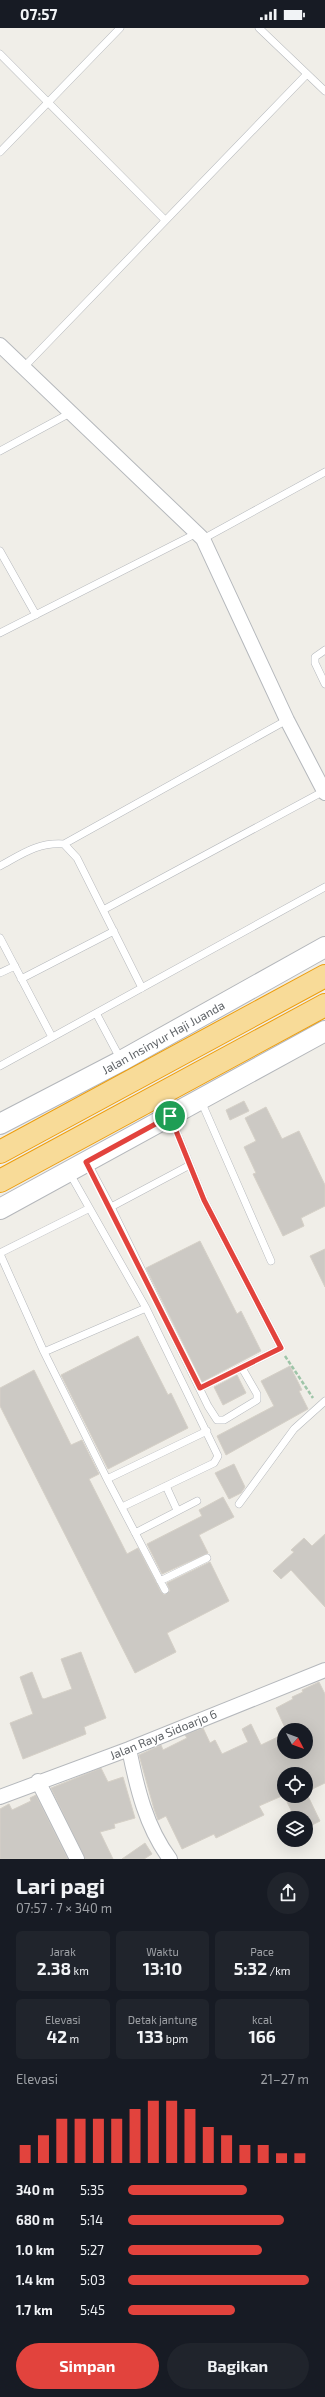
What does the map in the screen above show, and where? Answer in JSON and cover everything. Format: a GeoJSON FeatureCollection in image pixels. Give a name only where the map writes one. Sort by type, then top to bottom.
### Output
{"type":"FeatureCollection","features":[{"type":"Feature","properties":{"kind":"highway","name":"Jalan Insinyur Haji Juanda"},"geometry":{"type":"LineString","coordinates":[[1,1150],[325,976]]}},
{"type":"Feature","properties":{"kind":"highway"},"geometry":{"type":"LineString","coordinates":[[0,1181],[325,1005]]}},
{"type":"Feature","properties":{"kind":"street"},"geometry":{"type":"LineString","coordinates":[[0,345],[72,412],[200,536],[287,720],[324,792]]}},
{"type":"Feature","properties":{"kind":"street","name":"Jalan Insinyur Haji Juanda"},"geometry":{"type":"LineString","coordinates":[[0,1124],[118,1054],[325,947]]}},
{"type":"Feature","properties":{"kind":"street"},"geometry":{"type":"LineString","coordinates":[[0,1209],[325,1031]]}},
{"type":"Feature","properties":{"kind":"street","name":"Jalan Raya Sidoarjo 6"},"geometry":{"type":"LineString","coordinates":[[0,1797],[38,1781],[129,1749],[325,1670]]}},
{"type":"Feature","properties":{"kind":"street"},"geometry":{"type":"LineString","coordinates":[[129,1749],[142,1804],[151,1826],[170,1859]]}},
{"type":"Feature","properties":{"kind":"street"},"geometry":{"type":"LineString","coordinates":[[38,1781],[77,1859]]}},
{"type":"Feature","properties":{"kind":"lane"},"geometry":{"type":"LineString","coordinates":[[0,152],[120,28]]}},
{"type":"Feature","properties":{"kind":"lane"},"geometry":{"type":"LineString","coordinates":[[259,28],[325,91]]}},
{"type":"Feature","properties":{"kind":"lane"},"geometry":{"type":"LineString","coordinates":[[0,54],[165,220]]}},
{"type":"Feature","properties":{"kind":"lane"},"geometry":{"type":"LineString","coordinates":[[24,367],[307,74]]}},
{"type":"Feature","properties":{"kind":"lane"},"geometry":{"type":"LineString","coordinates":[[0,451],[72,412]]}},
{"type":"Feature","properties":{"kind":"lane"},"geometry":{"type":"LineString","coordinates":[[0,634],[36,615],[200,536],[325,472]]}},
{"type":"Feature","properties":{"kind":"lane"},"geometry":{"type":"LineString","coordinates":[[0,551],[36,615]]}},
{"type":"Feature","properties":{"kind":"lane"},"geometry":{"type":"LineString","coordinates":[[325,650],[315,657],[315,663],[325,683]]}},
{"type":"Feature","properties":{"kind":"lane"},"geometry":{"type":"LineString","coordinates":[[0,866],[26,851],[49,842],[64,844],[287,720]]}},
{"type":"Feature","properties":{"kind":"lane"},"geometry":{"type":"LineString","coordinates":[[103,910],[324,792]]}},
{"type":"Feature","properties":{"kind":"lane"},"geometry":{"type":"LineString","coordinates":[[64,844],[77,858],[142,988]]}},
{"type":"Feature","properties":{"kind":"lane"},"geometry":{"type":"LineString","coordinates":[[0,1066],[325,887]]}},
{"type":"Feature","properties":{"kind":"lane"},"geometry":{"type":"LineString","coordinates":[[21,979],[114,931]]}},
{"type":"Feature","properties":{"kind":"lane"},"geometry":{"type":"LineString","coordinates":[[0,938],[52,1037]]}},
{"type":"Feature","properties":{"kind":"lane"},"geometry":{"type":"LineString","coordinates":[[0,973],[15,966]]}},
{"type":"Feature","properties":{"kind":"lane"},"geometry":{"type":"LineString","coordinates":[[96,1013],[118,1054]]}},
{"type":"Feature","properties":{"kind":"lane"},"geometry":{"type":"LineString","coordinates":[[200,1099],[271,1261]]}},
{"type":"Feature","properties":{"kind":"lane"},"geometry":{"type":"LineString","coordinates":[[170,1116],[204,1200],[281,1348],[200,1388]]}},
{"type":"Feature","properties":{"kind":"lane"},"geometry":{"type":"LineString","coordinates":[[86,1162],[111,1207],[214,1417],[219,1420],[224,1420],[257,1400],[257,1394],[242,1368]]}},
{"type":"Feature","properties":{"kind":"lane"},"geometry":{"type":"LineString","coordinates":[[111,1207],[190,1165]]}},
{"type":"Feature","properties":{"kind":"lane"},"geometry":{"type":"LineString","coordinates":[[69,1172],[88,1208],[146,1308],[217,1453],[216,1461],[122,1507]]}},
{"type":"Feature","properties":{"kind":"lane"},"geometry":{"type":"LineString","coordinates":[[88,1208],[0,1254],[44,1352],[107,1479],[165,1590]]}},
{"type":"Feature","properties":{"kind":"lane"},"geometry":{"type":"LineString","coordinates":[[44,1352],[146,1308]]}},
{"type":"Feature","properties":{"kind":"lane"},"geometry":{"type":"LineString","coordinates":[[239,1504],[294,1429],[323,1402]]}},
{"type":"Feature","properties":{"kind":"lane"},"geometry":{"type":"LineString","coordinates":[[107,1479],[207,1431]]}},
{"type":"Feature","properties":{"kind":"lane"},"geometry":{"type":"LineString","coordinates":[[166,1486],[177,1510]]}},
{"type":"Feature","properties":{"kind":"lane"},"geometry":{"type":"LineString","coordinates":[[135,1533],[197,1501]]}},
{"type":"Feature","properties":{"kind":"lane"},"geometry":{"type":"LineString","coordinates":[[160,1581],[207,1558]]}},
{"type":"Feature","properties":{"kind":"path"},"geometry":{"type":"LineString","coordinates":[[281,1348],[314,1400],[323,1402]]}},
{"type":"Feature","properties":{"kind":"building"},"geometry":{"type":"Polygon","coordinates":[[[244,1101],[249,1111],[230,1120],[226,1110],[244,1101]]]}},
{"type":"Feature","properties":{"kind":"building"},"geometry":{"type":"Polygon","coordinates":[[[266,1107],[282,1139],[299,1131],[325,1185],[325,1206],[301,1218],[304,1226],[283,1236],[253,1174],[256,1173],[244,1147],[256,1141],[245,1118],[266,1107]]]}},
{"type":"Feature","properties":{"kind":"building"},"geometry":{"type":"Polygon","coordinates":[[[200,1241],[237,1314],[241,1311],[261,1351],[202,1382],[146,1268],[200,1241]]]}},
{"type":"Feature","properties":{"kind":"building"},"geometry":{"type":"Polygon","coordinates":[[[325,1249],[325,1287],[310,1256],[325,1249]]]}},
{"type":"Feature","properties":{"kind":"building"},"geometry":{"type":"Polygon","coordinates":[[[138,1336],[168,1395],[171,1393],[188,1428],[108,1469],[61,1375],[138,1336]]]}},
{"type":"Feature","properties":{"kind":"building"},"geometry":{"type":"Polygon","coordinates":[[[290,1366],[302,1390],[299,1391],[308,1409],[226,1455],[217,1436],[274,1406],[261,1381],[290,1366]]]}},
{"type":"Feature","properties":{"kind":"building"},"geometry":{"type":"Polygon","coordinates":[[[34,1370],[71,1445],[82,1440],[99,1474],[89,1479],[127,1554],[138,1548],[164,1595],[170,1591],[167,1583],[210,1562],[229,1601],[167,1633],[176,1652],[135,1673],[0,1406],[0,1388],[34,1370]]]}},
{"type":"Feature","properties":{"kind":"building"},"geometry":{"type":"Polygon","coordinates":[[[237,1375],[246,1393],[223,1405],[214,1387],[237,1375]]]}},
{"type":"Feature","properties":{"kind":"building"},"geometry":{"type":"Polygon","coordinates":[[[234,1464],[245,1487],[241,1493],[229,1499],[215,1473],[234,1464]]]}},
{"type":"Feature","properties":{"kind":"building"},"geometry":{"type":"Polygon","coordinates":[[[223,1497],[234,1517],[199,1535],[208,1553],[162,1574],[147,1544],[202,1516],[199,1510],[223,1497]]]}},
{"type":"Feature","properties":{"kind":"building"},"geometry":{"type":"Polygon","coordinates":[[[325,1534],[325,1607],[291,1570],[281,1579],[273,1571],[294,1552],[291,1550],[304,1538],[312,1546],[325,1534]]]}},
{"type":"Feature","properties":{"kind":"building"},"geometry":{"type":"Polygon","coordinates":[[[81,1652],[106,1718],[84,1727],[86,1734],[23,1759],[10,1723],[33,1714],[20,1677],[32,1672],[42,1698],[44,1699],[72,1689],[61,1659],[81,1652]]]}},
{"type":"Feature","properties":{"kind":"building"},"geometry":{"type":"Polygon","coordinates":[[[319,1682],[325,1694],[325,1783],[313,1789],[313,1767],[277,1767],[277,1798],[259,1806],[264,1815],[216,1838],[214,1834],[182,1849],[166,1816],[158,1820],[139,1755],[161,1745],[163,1750],[187,1738],[185,1735],[203,1728],[210,1743],[215,1740],[222,1754],[248,1742],[242,1729],[251,1724],[261,1745],[277,1737],[277,1759],[313,1759],[313,1723],[283,1723],[276,1708],[293,1699],[292,1697],[303,1692],[302,1690],[319,1682]]]}},
{"type":"Feature","properties":{"kind":"building"},"geometry":{"type":"Polygon","coordinates":[[[101,1768],[108,1782],[123,1777],[135,1818],[114,1824],[115,1828],[100,1832],[113,1859],[85,1859],[51,1788],[101,1768]]]}},
{"type":"Feature","properties":{"kind":"building"},"geometry":{"type":"Polygon","coordinates":[[[36,1795],[68,1859],[0,1859],[0,1809],[9,1804],[12,1810],[31,1801],[30,1798],[36,1795]]]}},
{"type":"Feature","properties":{"kind":"building"},"geometry":{"type":"Polygon","coordinates":[[[288,1803],[311,1803],[320,1821],[313,1824],[313,1811],[292,1811],[288,1803]]]}},
{"type":"Feature","properties":{"kind":"building"},"geometry":{"type":"Polygon","coordinates":[[[145,1843],[152,1854],[144,1859],[122,1859],[145,1843]]]}},
{"type":"Feature","properties":{"kind":"route"},"geometry":{"type":"LineString","coordinates":[[170,1116],[204,1200],[281,1348],[200,1388],[111,1207],[86,1162],[170,1116]]}}]}
